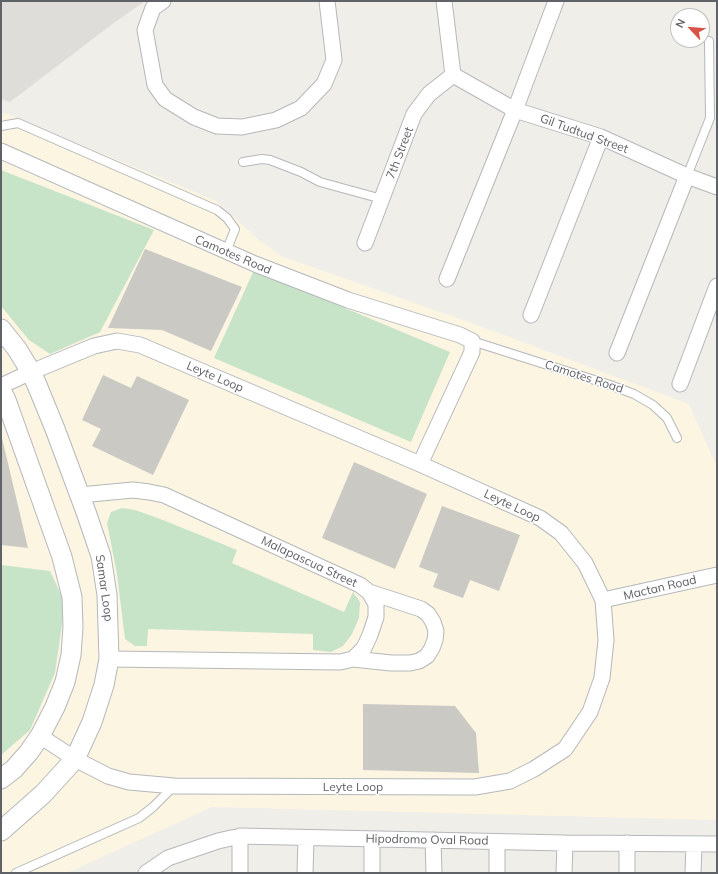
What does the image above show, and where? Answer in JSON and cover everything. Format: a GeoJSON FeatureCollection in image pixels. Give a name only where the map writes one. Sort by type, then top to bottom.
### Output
{"type":"FeatureCollection","features":[{"type":"Feature","properties":{"kind":"street"},"geometry":{"type":"LineString","coordinates":[[163,1],[153,8],[145,30],[155,85],[165,99],[194,117],[217,126],[242,127],[276,120],[301,108],[324,84],[334,60],[328,1]]}},
{"type":"Feature","properties":{"kind":"street"},"geometry":{"type":"LineString","coordinates":[[444,1],[453,75]]}},
{"type":"Feature","properties":{"kind":"street"},"geometry":{"type":"LineString","coordinates":[[447,279],[515,110],[556,1]]}},
{"type":"Feature","properties":{"kind":"street","name":"Gil Tudtud Street"},"geometry":{"type":"LineString","coordinates":[[453,75],[515,110],[601,137],[687,176],[717,187]]}},
{"type":"Feature","properties":{"kind":"street","name":"7th Street"},"geometry":{"type":"LineString","coordinates":[[365,243],[414,114],[429,94],[453,75]]}},
{"type":"Feature","properties":{"kind":"street"},"geometry":{"type":"LineString","coordinates":[[531,315],[601,137]]}},
{"type":"Feature","properties":{"kind":"street","name":"Camotes Road"},"geometry":{"type":"LineString","coordinates":[[1,151],[255,264],[348,300],[460,335],[472,341]]}},
{"type":"Feature","properties":{"kind":"street"},"geometry":{"type":"LineString","coordinates":[[617,353],[687,176]]}},
{"type":"Feature","properties":{"kind":"street"},"geometry":{"type":"LineString","coordinates":[[680,384],[717,286]]}},
{"type":"Feature","properties":{"kind":"street","name":"Samar Loop"},"geometry":{"type":"LineString","coordinates":[[1,329],[17,350],[31,372],[37,385],[80,495],[101,556],[107,595],[109,659],[104,685],[92,722],[75,758],[43,794],[1,831]]}},
{"type":"Feature","properties":{"kind":"street","name":"Leyte Loop"},"geometry":{"type":"LineString","coordinates":[[1,386],[94,346],[117,341],[140,346],[420,464],[540,518],[561,533],[585,564],[603,600],[606,640],[602,678],[590,712],[565,749],[534,769],[510,781],[475,787],[174,786],[129,782],[108,776],[75,758],[40,736]]}},
{"type":"Feature","properties":{"kind":"street"},"geometry":{"type":"LineString","coordinates":[[420,464],[472,352],[472,341]]}},
{"type":"Feature","properties":{"kind":"street"},"geometry":{"type":"LineString","coordinates":[[1,390],[6,400],[62,557],[72,597],[73,627],[71,655],[65,682],[55,707],[40,736],[29,752],[14,769],[1,779]]}},
{"type":"Feature","properties":{"kind":"street","name":"Malapascua Street"},"geometry":{"type":"LineString","coordinates":[[80,495],[133,490],[164,495],[360,585],[369,592],[376,604],[376,617],[364,648],[353,659]]}},
{"type":"Feature","properties":{"kind":"street","name":"Mactan Road"},"geometry":{"type":"LineString","coordinates":[[603,600],[717,575]]}},
{"type":"Feature","properties":{"kind":"street"},"geometry":{"type":"LineString","coordinates":[[109,659],[340,662],[353,659],[391,663],[410,663],[419,661],[427,656],[435,640],[436,630],[428,614],[421,609],[369,592]]}},
{"type":"Feature","properties":{"kind":"street"},"geometry":{"type":"LineString","coordinates":[[240,836],[240,873]]}},
{"type":"Feature","properties":{"kind":"street","name":"Hipodromo Oval Road"},"geometry":{"type":"LineString","coordinates":[[146,873],[168,866],[218,841],[240,836],[497,842],[717,844]]}},
{"type":"Feature","properties":{"kind":"street"},"geometry":{"type":"LineString","coordinates":[[305,873],[306,838]]}},
{"type":"Feature","properties":{"kind":"street"},"geometry":{"type":"LineString","coordinates":[[372,839],[372,873]]}},
{"type":"Feature","properties":{"kind":"street"},"geometry":{"type":"LineString","coordinates":[[433,840],[434,873]]}},
{"type":"Feature","properties":{"kind":"street"},"geometry":{"type":"LineString","coordinates":[[497,842],[497,873]]}},
{"type":"Feature","properties":{"kind":"street"},"geometry":{"type":"LineString","coordinates":[[564,873],[565,843]]}},
{"type":"Feature","properties":{"kind":"street"},"geometry":{"type":"LineString","coordinates":[[627,843],[627,873]]}},
{"type":"Feature","properties":{"kind":"street"},"geometry":{"type":"LineString","coordinates":[[693,873],[694,844]]}},
{"type":"Feature","properties":{"kind":"lane"},"geometry":{"type":"LineString","coordinates":[[687,176],[710,118],[709,48]]}},
{"type":"Feature","properties":{"kind":"lane"},"geometry":{"type":"LineString","coordinates":[[1,126],[18,123],[217,210],[227,218],[235,229],[226,252]]}},
{"type":"Feature","properties":{"kind":"lane"},"geometry":{"type":"LineString","coordinates":[[243,162],[262,159],[270,160],[320,182],[382,200]]}},
{"type":"Feature","properties":{"kind":"lane","name":"Camotes Road"},"geometry":{"type":"LineString","coordinates":[[472,341],[634,394],[653,405],[667,418],[677,438]]}},
{"type":"Feature","properties":{"kind":"lane"},"geometry":{"type":"LineString","coordinates":[[16,873],[139,818],[153,807],[174,786]]}},
{"type":"Feature","properties":{"kind":"shaded area"},"geometry":{"type":"Polygon","coordinates":[[[1,1],[145,1],[10,102],[1,99],[1,1]]]}},
{"type":"Feature","properties":{"kind":"shaded area"},"geometry":{"type":"Polygon","coordinates":[[[5,113],[216,201],[258,239],[281,256],[477,325],[689,404],[717,467],[717,820],[212,807],[67,873],[1,873],[1,114],[5,113]]]}},
{"type":"Feature","properties":{"kind":"green space"},"geometry":{"type":"Polygon","coordinates":[[[1,170],[154,230],[100,332],[50,354],[29,340],[1,306],[1,170]]]}},
{"type":"Feature","properties":{"kind":"green space"},"geometry":{"type":"Polygon","coordinates":[[[254,270],[450,352],[411,442],[214,358],[254,270]]]}},
{"type":"Feature","properties":{"kind":"green space"},"geometry":{"type":"Polygon","coordinates":[[[122,508],[135,510],[163,520],[237,550],[232,563],[344,612],[353,592],[360,602],[359,618],[352,634],[343,646],[331,652],[313,650],[313,634],[148,629],[147,646],[135,646],[125,639],[117,574],[107,523],[111,512],[122,508]]]}},
{"type":"Feature","properties":{"kind":"green space"},"geometry":{"type":"Polygon","coordinates":[[[1,565],[50,571],[65,603],[55,673],[30,730],[1,755],[1,565]]]}},
{"type":"Feature","properties":{"kind":"building"},"geometry":{"type":"Polygon","coordinates":[[[145,249],[242,287],[211,351],[162,330],[108,328],[145,249]]]}},
{"type":"Feature","properties":{"kind":"building"},"geometry":{"type":"Polygon","coordinates":[[[103,375],[131,388],[137,376],[189,400],[153,475],[92,446],[101,429],[82,420],[103,375]]]}},
{"type":"Feature","properties":{"kind":"building"},"geometry":{"type":"Polygon","coordinates":[[[2,438],[28,548],[1,545],[2,438]]]}},
{"type":"Feature","properties":{"kind":"building"},"geometry":{"type":"Polygon","coordinates":[[[354,462],[427,494],[395,569],[322,538],[354,462]]]}},
{"type":"Feature","properties":{"kind":"building"},"geometry":{"type":"Polygon","coordinates":[[[442,506],[520,535],[499,591],[470,580],[463,598],[433,587],[438,574],[419,567],[442,506]]]}},
{"type":"Feature","properties":{"kind":"building"},"geometry":{"type":"Polygon","coordinates":[[[363,704],[455,706],[476,733],[479,773],[363,770],[363,704]]]}}]}
